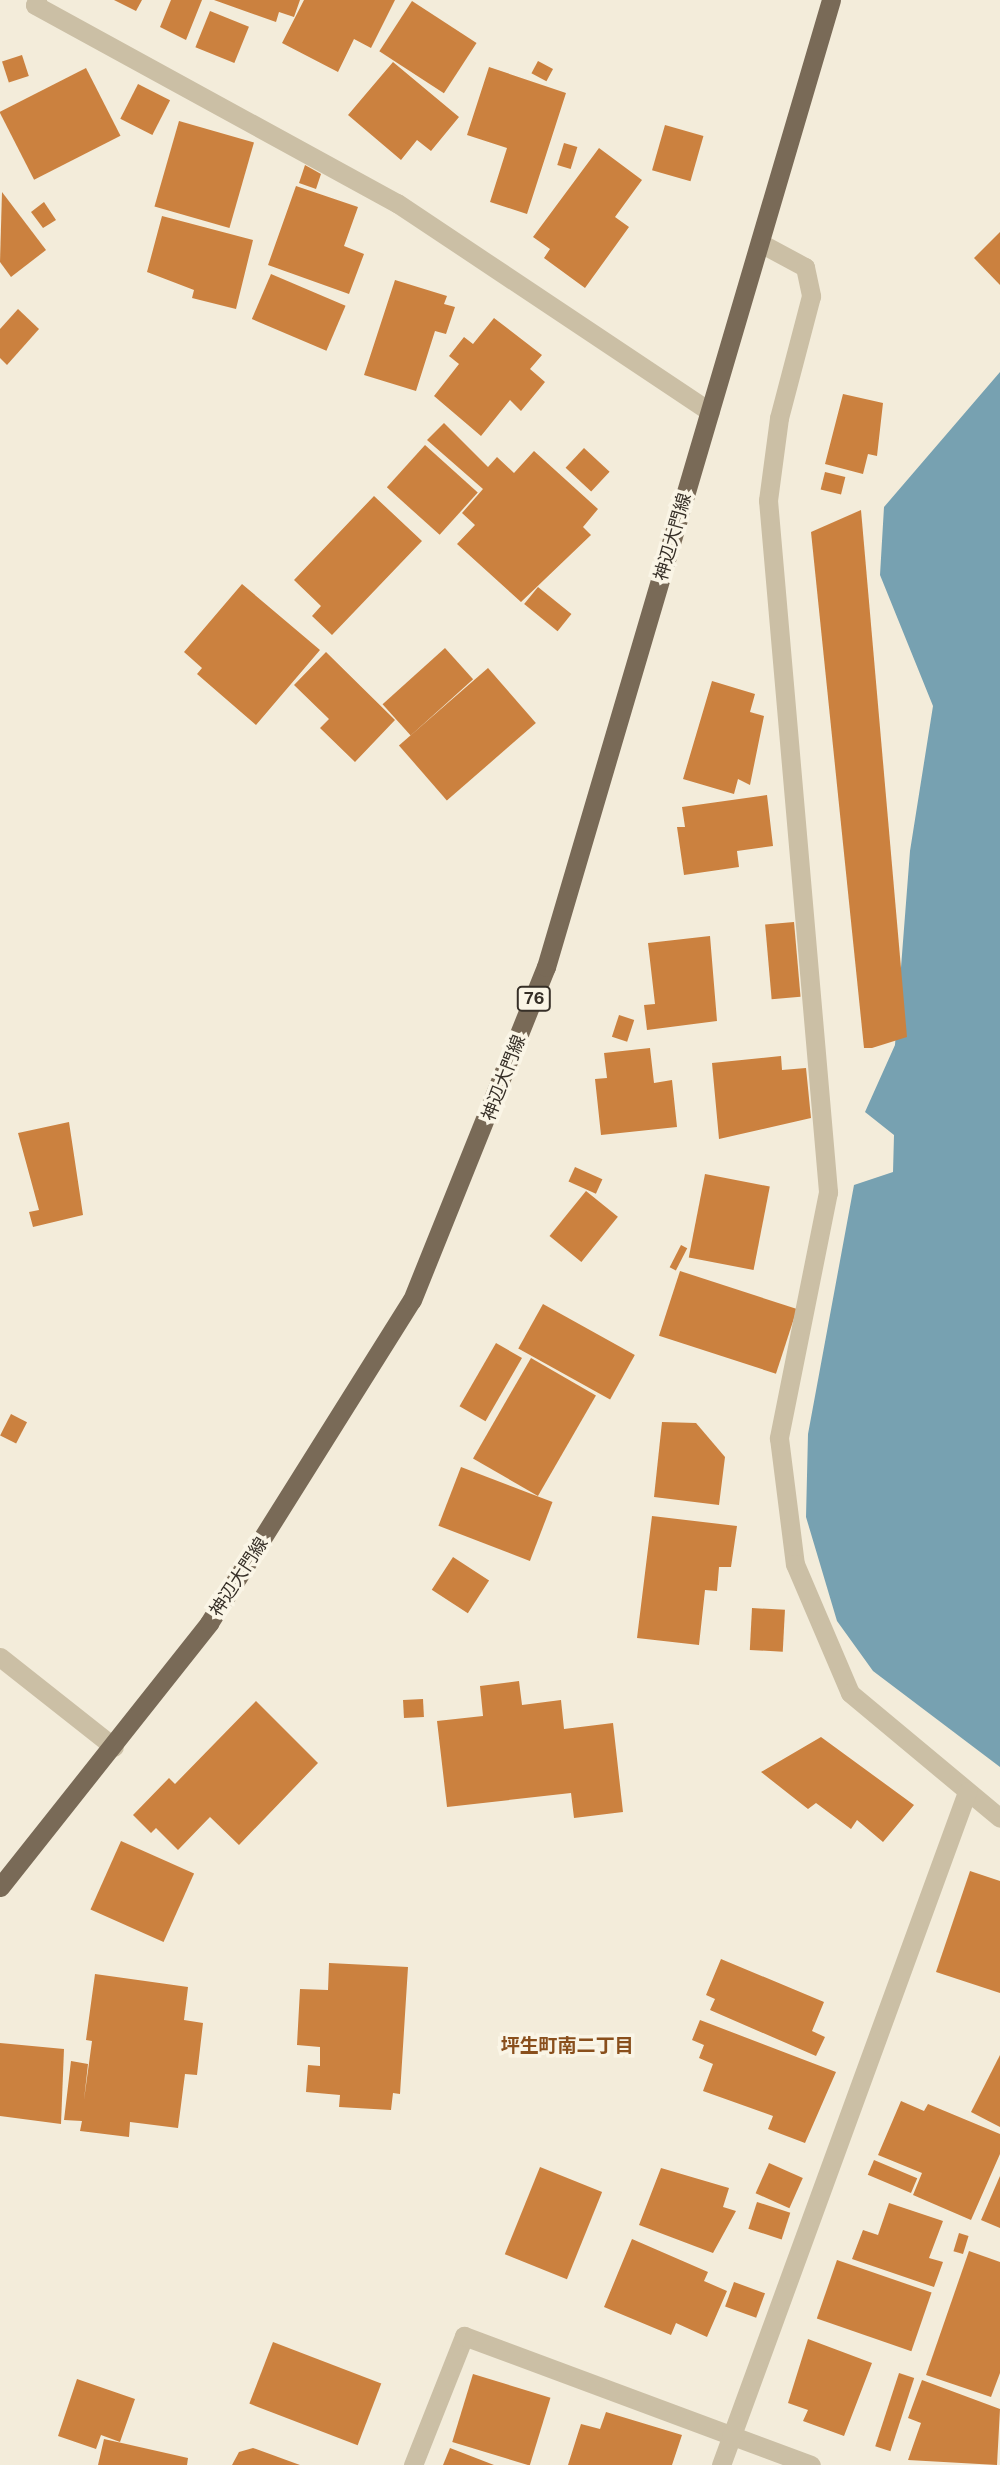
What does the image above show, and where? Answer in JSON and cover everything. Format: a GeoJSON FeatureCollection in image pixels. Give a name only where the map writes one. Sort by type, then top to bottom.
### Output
{"type":"FeatureCollection","features":[{"type":"Feature","properties":{"kind":"main road","name":"神辺大門線"},"geometry":{"type":"LineString","coordinates":[[0,1887],[114,1747],[209,1623],[412,1300],[546,967],[831,0]]}},
{"type":"Feature","properties":{"kind":"street"},"geometry":{"type":"LineString","coordinates":[[37,0],[35,5],[397,203],[710,412]]}},
{"type":"Feature","properties":{"kind":"street"},"geometry":{"type":"LineString","coordinates":[[760,243],[804,267],[811,296],[779,418],[768,500],[828,1192],[779,1438],[795,1564],[850,1693],[1000,1818]]}},
{"type":"Feature","properties":{"kind":"street"},"geometry":{"type":"LineString","coordinates":[[0,1657],[114,1747]]}},
{"type":"Feature","properties":{"kind":"street"},"geometry":{"type":"LineString","coordinates":[[721,2465],[967,1793]]}},
{"type":"Feature","properties":{"kind":"street"},"geometry":{"type":"LineString","coordinates":[[413,2465],[464,2336],[811,2465]]}},
{"type":"Feature","properties":{"kind":"water"},"geometry":{"type":"Polygon","coordinates":[[[1000,372],[1000,1767],[873,1671],[837,1621],[806,1517],[808,1434],[854,1185],[893,1172],[894,1135],[865,1112],[895,1045],[910,851],[933,706],[880,575],[884,507],[1000,372]]]}},
{"type":"Feature","properties":{"kind":"building"},"geometry":{"type":"Polygon","coordinates":[[[114,0],[142,0],[136,11],[114,0]]]}},
{"type":"Feature","properties":{"kind":"building"},"geometry":{"type":"Polygon","coordinates":[[[171,0],[202,0],[186,40],[160,27],[171,0]]]}},
{"type":"Feature","properties":{"kind":"building"},"geometry":{"type":"Polygon","coordinates":[[[214,0],[300,0],[294,17],[279,12],[276,22],[214,0]]]}},
{"type":"Feature","properties":{"kind":"building"},"geometry":{"type":"Polygon","coordinates":[[[304,0],[395,0],[371,48],[354,39],[338,72],[282,43],[304,0]]]}},
{"type":"Feature","properties":{"kind":"building"},"geometry":{"type":"Polygon","coordinates":[[[412,1],[477,43],[444,93],[379,51],[412,1]]]}},
{"type":"Feature","properties":{"kind":"building"},"geometry":{"type":"Polygon","coordinates":[[[210,11],[249,27],[234,63],[195,47],[210,11]]]}},
{"type":"Feature","properties":{"kind":"building"},"geometry":{"type":"Polygon","coordinates":[[[22,55],[29,76],[9,82],[2,61],[22,55]]]}},
{"type":"Feature","properties":{"kind":"building"},"geometry":{"type":"Polygon","coordinates":[[[538,61],[553,69],[546,81],[531,73],[538,61]]]}},
{"type":"Feature","properties":{"kind":"building"},"geometry":{"type":"Polygon","coordinates":[[[393,62],[459,117],[431,151],[417,140],[401,160],[348,115],[393,62]]]}},
{"type":"Feature","properties":{"kind":"building"},"geometry":{"type":"Polygon","coordinates":[[[489,67],[566,93],[527,214],[490,202],[507,148],[467,135],[489,67]]]}},
{"type":"Feature","properties":{"kind":"building"},"geometry":{"type":"Polygon","coordinates":[[[86,68],[121,136],[34,180],[0,112],[86,68]]]}},
{"type":"Feature","properties":{"kind":"building"},"geometry":{"type":"Polygon","coordinates":[[[138,84],[170,100],[152,135],[120,119],[138,84]]]}},
{"type":"Feature","properties":{"kind":"building"},"geometry":{"type":"Polygon","coordinates":[[[179,121],[254,142],[229,228],[154,207],[179,121]]]}},
{"type":"Feature","properties":{"kind":"building"},"geometry":{"type":"Polygon","coordinates":[[[665,125],[703,136],[690,181],[652,170],[665,125]]]}},
{"type":"Feature","properties":{"kind":"building"},"geometry":{"type":"Polygon","coordinates":[[[564,143],[577,147],[571,169],[557,165],[564,143]]]}},
{"type":"Feature","properties":{"kind":"building"},"geometry":{"type":"Polygon","coordinates":[[[599,148],[642,180],[615,217],[629,227],[585,288],[544,258],[550,249],[533,237],[599,148]]]}},
{"type":"Feature","properties":{"kind":"building"},"geometry":{"type":"Polygon","coordinates":[[[305,165],[321,174],[316,189],[299,183],[305,165]]]}},
{"type":"Feature","properties":{"kind":"building"},"geometry":{"type":"Polygon","coordinates":[[[296,186],[358,207],[344,246],[364,254],[349,294],[268,265],[296,186]]]}},
{"type":"Feature","properties":{"kind":"building"},"geometry":{"type":"Polygon","coordinates":[[[2,192],[46,250],[11,277],[0,262],[2,192]]]}},
{"type":"Feature","properties":{"kind":"building"},"geometry":{"type":"Polygon","coordinates":[[[44,202],[56,220],[43,228],[31,212],[44,202]]]}},
{"type":"Feature","properties":{"kind":"building"},"geometry":{"type":"Polygon","coordinates":[[[162,216],[253,240],[236,309],[192,298],[194,290],[147,272],[162,216]]]}},
{"type":"Feature","properties":{"kind":"building"},"geometry":{"type":"Polygon","coordinates":[[[1000,232],[1000,285],[974,258],[1000,232]]]}},
{"type":"Feature","properties":{"kind":"building"},"geometry":{"type":"Polygon","coordinates":[[[271,274],[346,306],[326,351],[252,319],[271,274]]]}},
{"type":"Feature","properties":{"kind":"building"},"geometry":{"type":"Polygon","coordinates":[[[395,280],[447,296],[444,304],[455,307],[446,334],[435,331],[416,391],[364,375],[395,280]]]}},
{"type":"Feature","properties":{"kind":"building"},"geometry":{"type":"Polygon","coordinates":[[[18,309],[39,329],[7,365],[0,358],[0,329],[18,309]]]}},
{"type":"Feature","properties":{"kind":"building"},"geometry":{"type":"Polygon","coordinates":[[[494,318],[542,355],[530,369],[545,382],[521,411],[510,400],[481,436],[434,396],[459,364],[449,356],[464,337],[473,344],[494,318]]]}},
{"type":"Feature","properties":{"kind":"building"},"geometry":{"type":"Polygon","coordinates":[[[843,394],[883,403],[877,456],[868,454],[863,474],[825,464],[843,394]]]}},
{"type":"Feature","properties":{"kind":"building"},"geometry":{"type":"Polygon","coordinates":[[[444,423],[488,467],[497,457],[514,473],[534,451],[598,509],[583,527],[591,535],[521,602],[457,544],[475,525],[462,513],[483,489],[427,440],[444,423]]]}},
{"type":"Feature","properties":{"kind":"building"},"geometry":{"type":"Polygon","coordinates":[[[425,445],[478,493],[440,535],[387,487],[425,445]]]}},
{"type":"Feature","properties":{"kind":"building"},"geometry":{"type":"Polygon","coordinates":[[[584,448],[610,472],[591,492],[566,468],[584,448]]]}},
{"type":"Feature","properties":{"kind":"building"},"geometry":{"type":"Polygon","coordinates":[[[825,472],[845,477],[841,495],[821,489],[825,472]]]}},
{"type":"Feature","properties":{"kind":"building"},"geometry":{"type":"Polygon","coordinates":[[[374,496],[422,541],[332,635],[312,616],[321,606],[294,580],[374,496]]]}},
{"type":"Feature","properties":{"kind":"building"},"geometry":{"type":"Polygon","coordinates":[[[861,510],[907,1037],[872,1048],[864,1048],[811,532],[861,510]]]}},
{"type":"Feature","properties":{"kind":"building"},"geometry":{"type":"Polygon","coordinates":[[[242,584],[320,650],[256,725],[197,674],[202,668],[184,652],[242,584]]]}},
{"type":"Feature","properties":{"kind":"building"},"geometry":{"type":"Polygon","coordinates":[[[538,587],[571,614],[558,631],[524,604],[538,587]]]}},
{"type":"Feature","properties":{"kind":"building"},"geometry":{"type":"Polygon","coordinates":[[[445,648],[473,679],[411,735],[383,704],[445,648]]]}},
{"type":"Feature","properties":{"kind":"building"},"geometry":{"type":"Polygon","coordinates":[[[326,652],[395,720],[355,762],[320,728],[329,719],[294,685],[326,652]]]}},
{"type":"Feature","properties":{"kind":"building"},"geometry":{"type":"Polygon","coordinates":[[[488,668],[536,723],[447,801],[399,745],[488,668]]]}},
{"type":"Feature","properties":{"kind":"building"},"geometry":{"type":"Polygon","coordinates":[[[712,681],[755,694],[750,712],[764,716],[750,785],[738,779],[734,794],[683,779],[712,681]]]}},
{"type":"Feature","properties":{"kind":"building"},"geometry":{"type":"Polygon","coordinates":[[[767,795],[773,846],[737,851],[739,867],[684,875],[677,827],[685,827],[682,807],[767,795]]]}},
{"type":"Feature","properties":{"kind":"building"},"geometry":{"type":"Polygon","coordinates":[[[794,922],[801,997],[772,999],[765,925],[794,922]]]}},
{"type":"Feature","properties":{"kind":"building"},"geometry":{"type":"Polygon","coordinates":[[[710,936],[717,1021],[647,1030],[644,1005],[655,1004],[648,943],[710,936]]]}},
{"type":"Feature","properties":{"kind":"building"},"geometry":{"type":"Polygon","coordinates":[[[619,1015],[634,1020],[627,1042],[612,1037],[619,1015]]]}},
{"type":"Feature","properties":{"kind":"building"},"geometry":{"type":"Polygon","coordinates":[[[650,1048],[654,1083],[672,1080],[677,1127],[601,1135],[595,1079],[607,1078],[604,1053],[650,1048]]]}},
{"type":"Feature","properties":{"kind":"building"},"geometry":{"type":"Polygon","coordinates":[[[781,1056],[782,1070],[806,1068],[811,1118],[719,1139],[712,1063],[781,1056]]]}},
{"type":"Feature","properties":{"kind":"building"},"geometry":{"type":"Polygon","coordinates":[[[69,1122],[83,1215],[33,1227],[29,1212],[39,1210],[18,1133],[69,1122]]]}},
{"type":"Feature","properties":{"kind":"building"},"geometry":{"type":"Polygon","coordinates":[[[575,1167],[602,1179],[596,1194],[568,1182],[575,1167]]]}},
{"type":"Feature","properties":{"kind":"building"},"geometry":{"type":"Polygon","coordinates":[[[705,1174],[770,1187],[754,1270],[689,1257],[705,1174]]]}},
{"type":"Feature","properties":{"kind":"building"},"geometry":{"type":"Polygon","coordinates":[[[586,1191],[618,1217],[581,1262],[549,1236],[586,1191]]]}},
{"type":"Feature","properties":{"kind":"building"},"geometry":{"type":"Polygon","coordinates":[[[681,1245],[687,1248],[676,1270],[670,1267],[681,1245]]]}},
{"type":"Feature","properties":{"kind":"building"},"geometry":{"type":"Polygon","coordinates":[[[680,1271],[797,1309],[776,1374],[659,1336],[680,1271]]]}},
{"type":"Feature","properties":{"kind":"building"},"geometry":{"type":"Polygon","coordinates":[[[543,1304],[635,1355],[610,1400],[518,1349],[543,1304]]]}},
{"type":"Feature","properties":{"kind":"building"},"geometry":{"type":"Polygon","coordinates":[[[496,1343],[522,1358],[485,1421],[460,1406],[496,1343]]]}},
{"type":"Feature","properties":{"kind":"building"},"geometry":{"type":"Polygon","coordinates":[[[531,1358],[596,1396],[538,1496],[473,1458],[531,1358]]]}},
{"type":"Feature","properties":{"kind":"building"},"geometry":{"type":"Polygon","coordinates":[[[11,1414],[27,1422],[16,1444],[0,1435],[11,1414]]]}},
{"type":"Feature","properties":{"kind":"building"},"geometry":{"type":"Polygon","coordinates":[[[662,1422],[696,1423],[725,1457],[719,1505],[654,1497],[662,1422]]]}},
{"type":"Feature","properties":{"kind":"building"},"geometry":{"type":"Polygon","coordinates":[[[461,1467],[552,1502],[530,1561],[438,1526],[461,1467]]]}},
{"type":"Feature","properties":{"kind":"building"},"geometry":{"type":"Polygon","coordinates":[[[652,1516],[737,1526],[731,1567],[719,1567],[717,1591],[705,1590],[699,1645],[637,1638],[652,1516]]]}},
{"type":"Feature","properties":{"kind":"building"},"geometry":{"type":"Polygon","coordinates":[[[453,1557],[489,1580],[468,1613],[432,1590],[453,1557]]]}},
{"type":"Feature","properties":{"kind":"building"},"geometry":{"type":"Polygon","coordinates":[[[752,1608],[785,1610],[783,1652],[750,1650],[752,1608]]]}},
{"type":"Feature","properties":{"kind":"building"},"geometry":{"type":"Polygon","coordinates":[[[519,1681],[522,1705],[561,1700],[564,1729],[613,1723],[623,1812],[574,1818],[571,1793],[447,1807],[437,1721],[483,1716],[480,1686],[519,1681]]]}},
{"type":"Feature","properties":{"kind":"building"},"geometry":{"type":"Polygon","coordinates":[[[423,1699],[424,1717],[404,1718],[403,1700],[423,1699]]]}},
{"type":"Feature","properties":{"kind":"building"},"geometry":{"type":"Polygon","coordinates":[[[256,1701],[318,1763],[239,1845],[210,1817],[178,1850],[156,1828],[151,1833],[133,1815],[169,1778],[175,1784],[256,1701]]]}},
{"type":"Feature","properties":{"kind":"building"},"geometry":{"type":"Polygon","coordinates":[[[821,1737],[914,1805],[883,1842],[857,1820],[851,1829],[816,1803],[808,1809],[761,1772],[821,1737]]]}},
{"type":"Feature","properties":{"kind":"building"},"geometry":{"type":"Polygon","coordinates":[[[121,1841],[194,1874],[164,1942],[90,1910],[121,1841]]]}},
{"type":"Feature","properties":{"kind":"building"},"geometry":{"type":"Polygon","coordinates":[[[970,1871],[1000,1881],[1000,1993],[936,1972],[970,1871]]]}},
{"type":"Feature","properties":{"kind":"building"},"geometry":{"type":"Polygon","coordinates":[[[721,1959],[824,2002],[812,2031],[825,2037],[816,2056],[710,2010],[715,1999],[706,1995],[721,1959]]]}},
{"type":"Feature","properties":{"kind":"building"},"geometry":{"type":"Polygon","coordinates":[[[329,1963],[408,1967],[400,2094],[393,2093],[391,2110],[339,2107],[340,2095],[306,2092],[308,2065],[320,2066],[320,2047],[297,2045],[300,1989],[328,1990],[329,1963]]]}},
{"type":"Feature","properties":{"kind":"building"},"geometry":{"type":"Polygon","coordinates":[[[95,1974],[188,1987],[184,2020],[203,2023],[197,2075],[185,2074],[178,2128],[130,2122],[129,2137],[80,2131],[82,2121],[64,2120],[71,2061],[88,2064],[84,2100],[92,2041],[86,2040],[95,1974]]]}},
{"type":"Feature","properties":{"kind":"building"},"geometry":{"type":"Polygon","coordinates":[[[700,2020],[836,2072],[805,2143],[768,2129],[773,2116],[703,2091],[713,2064],[699,2058],[704,2045],[692,2040],[700,2020]]]}},
{"type":"Feature","properties":{"kind":"building"},"geometry":{"type":"Polygon","coordinates":[[[0,2043],[64,2049],[61,2124],[0,2116],[0,2043]]]}},
{"type":"Feature","properties":{"kind":"building"},"geometry":{"type":"Polygon","coordinates":[[[1000,2055],[1000,2127],[971,2112],[1000,2055]]]}},
{"type":"Feature","properties":{"kind":"building"},"geometry":{"type":"Polygon","coordinates":[[[901,2101],[924,2111],[928,2104],[1000,2134],[1000,2154],[971,2220],[913,2195],[922,2173],[878,2155],[901,2101]]]}},
{"type":"Feature","properties":{"kind":"building"},"geometry":{"type":"Polygon","coordinates":[[[874,2160],[917,2178],[911,2193],[868,2175],[874,2160]]]}},
{"type":"Feature","properties":{"kind":"building"},"geometry":{"type":"Polygon","coordinates":[[[769,2163],[803,2178],[789,2208],[756,2193],[769,2163]]]}},
{"type":"Feature","properties":{"kind":"building"},"geometry":{"type":"Polygon","coordinates":[[[540,2167],[602,2192],[567,2279],[505,2254],[540,2167]]]}},
{"type":"Feature","properties":{"kind":"building"},"geometry":{"type":"Polygon","coordinates":[[[661,2168],[729,2188],[723,2207],[736,2211],[713,2253],[639,2225],[661,2168]]]}},
{"type":"Feature","properties":{"kind":"building"},"geometry":{"type":"Polygon","coordinates":[[[1000,2176],[1000,2228],[981,2220],[1000,2176]]]}},
{"type":"Feature","properties":{"kind":"building"},"geometry":{"type":"Polygon","coordinates":[[[757,2202],[790,2213],[782,2239],[748,2229],[757,2202]]]}},
{"type":"Feature","properties":{"kind":"building"},"geometry":{"type":"Polygon","coordinates":[[[889,2203],[943,2221],[929,2258],[943,2262],[934,2287],[852,2259],[863,2230],[878,2235],[889,2203]]]}},
{"type":"Feature","properties":{"kind":"building"},"geometry":{"type":"Polygon","coordinates":[[[959,2233],[969,2236],[963,2254],[953,2251],[959,2233]]]}},
{"type":"Feature","properties":{"kind":"building"},"geometry":{"type":"Polygon","coordinates":[[[632,2239],[708,2272],[704,2281],[727,2291],[707,2337],[676,2323],[671,2335],[604,2307],[632,2239]]]}},
{"type":"Feature","properties":{"kind":"building"},"geometry":{"type":"Polygon","coordinates":[[[969,2251],[1000,2262],[1000,2373],[991,2397],[926,2375],[969,2251]]]}},
{"type":"Feature","properties":{"kind":"building"},"geometry":{"type":"Polygon","coordinates":[[[837,2260],[932,2293],[911,2351],[817,2319],[837,2260]]]}},
{"type":"Feature","properties":{"kind":"building"},"geometry":{"type":"Polygon","coordinates":[[[734,2282],[765,2293],[756,2318],[725,2306],[734,2282]]]}},
{"type":"Feature","properties":{"kind":"building"},"geometry":{"type":"Polygon","coordinates":[[[808,2339],[872,2363],[844,2436],[803,2421],[808,2410],[788,2403],[808,2339]]]}},
{"type":"Feature","properties":{"kind":"building"},"geometry":{"type":"Polygon","coordinates":[[[273,2342],[381,2384],[358,2445],[249,2404],[273,2342]]]}},
{"type":"Feature","properties":{"kind":"building"},"geometry":{"type":"Polygon","coordinates":[[[899,2373],[914,2378],[890,2451],[875,2446],[899,2373]]]}},
{"type":"Feature","properties":{"kind":"building"},"geometry":{"type":"Polygon","coordinates":[[[473,2374],[550,2398],[530,2465],[452,2442],[473,2374]]]}},
{"type":"Feature","properties":{"kind":"building"},"geometry":{"type":"Polygon","coordinates":[[[77,2379],[135,2399],[120,2442],[101,2435],[96,2449],[58,2436],[77,2379]]]}},
{"type":"Feature","properties":{"kind":"building"},"geometry":{"type":"Polygon","coordinates":[[[922,2380],[1000,2409],[997,2465],[908,2460],[921,2423],[908,2418],[922,2380]]]}},
{"type":"Feature","properties":{"kind":"building"},"geometry":{"type":"Polygon","coordinates":[[[606,2412],[682,2435],[672,2465],[568,2465],[581,2424],[600,2429],[606,2412]]]}},
{"type":"Feature","properties":{"kind":"building"},"geometry":{"type":"Polygon","coordinates":[[[104,2439],[188,2458],[187,2465],[98,2465],[104,2439]]]}},
{"type":"Feature","properties":{"kind":"building"},"geometry":{"type":"Polygon","coordinates":[[[253,2448],[300,2465],[232,2465],[239,2452],[253,2448]]]}},
{"type":"Feature","properties":{"kind":"building"},"geometry":{"type":"Polygon","coordinates":[[[450,2448],[494,2465],[443,2465],[450,2448]]]}},
{"type":"Feature","properties":{"kind":"district","name":"坪生町南二丁目"},"geometry":{"type":"Point","coordinates":[567,2046]}}]}
